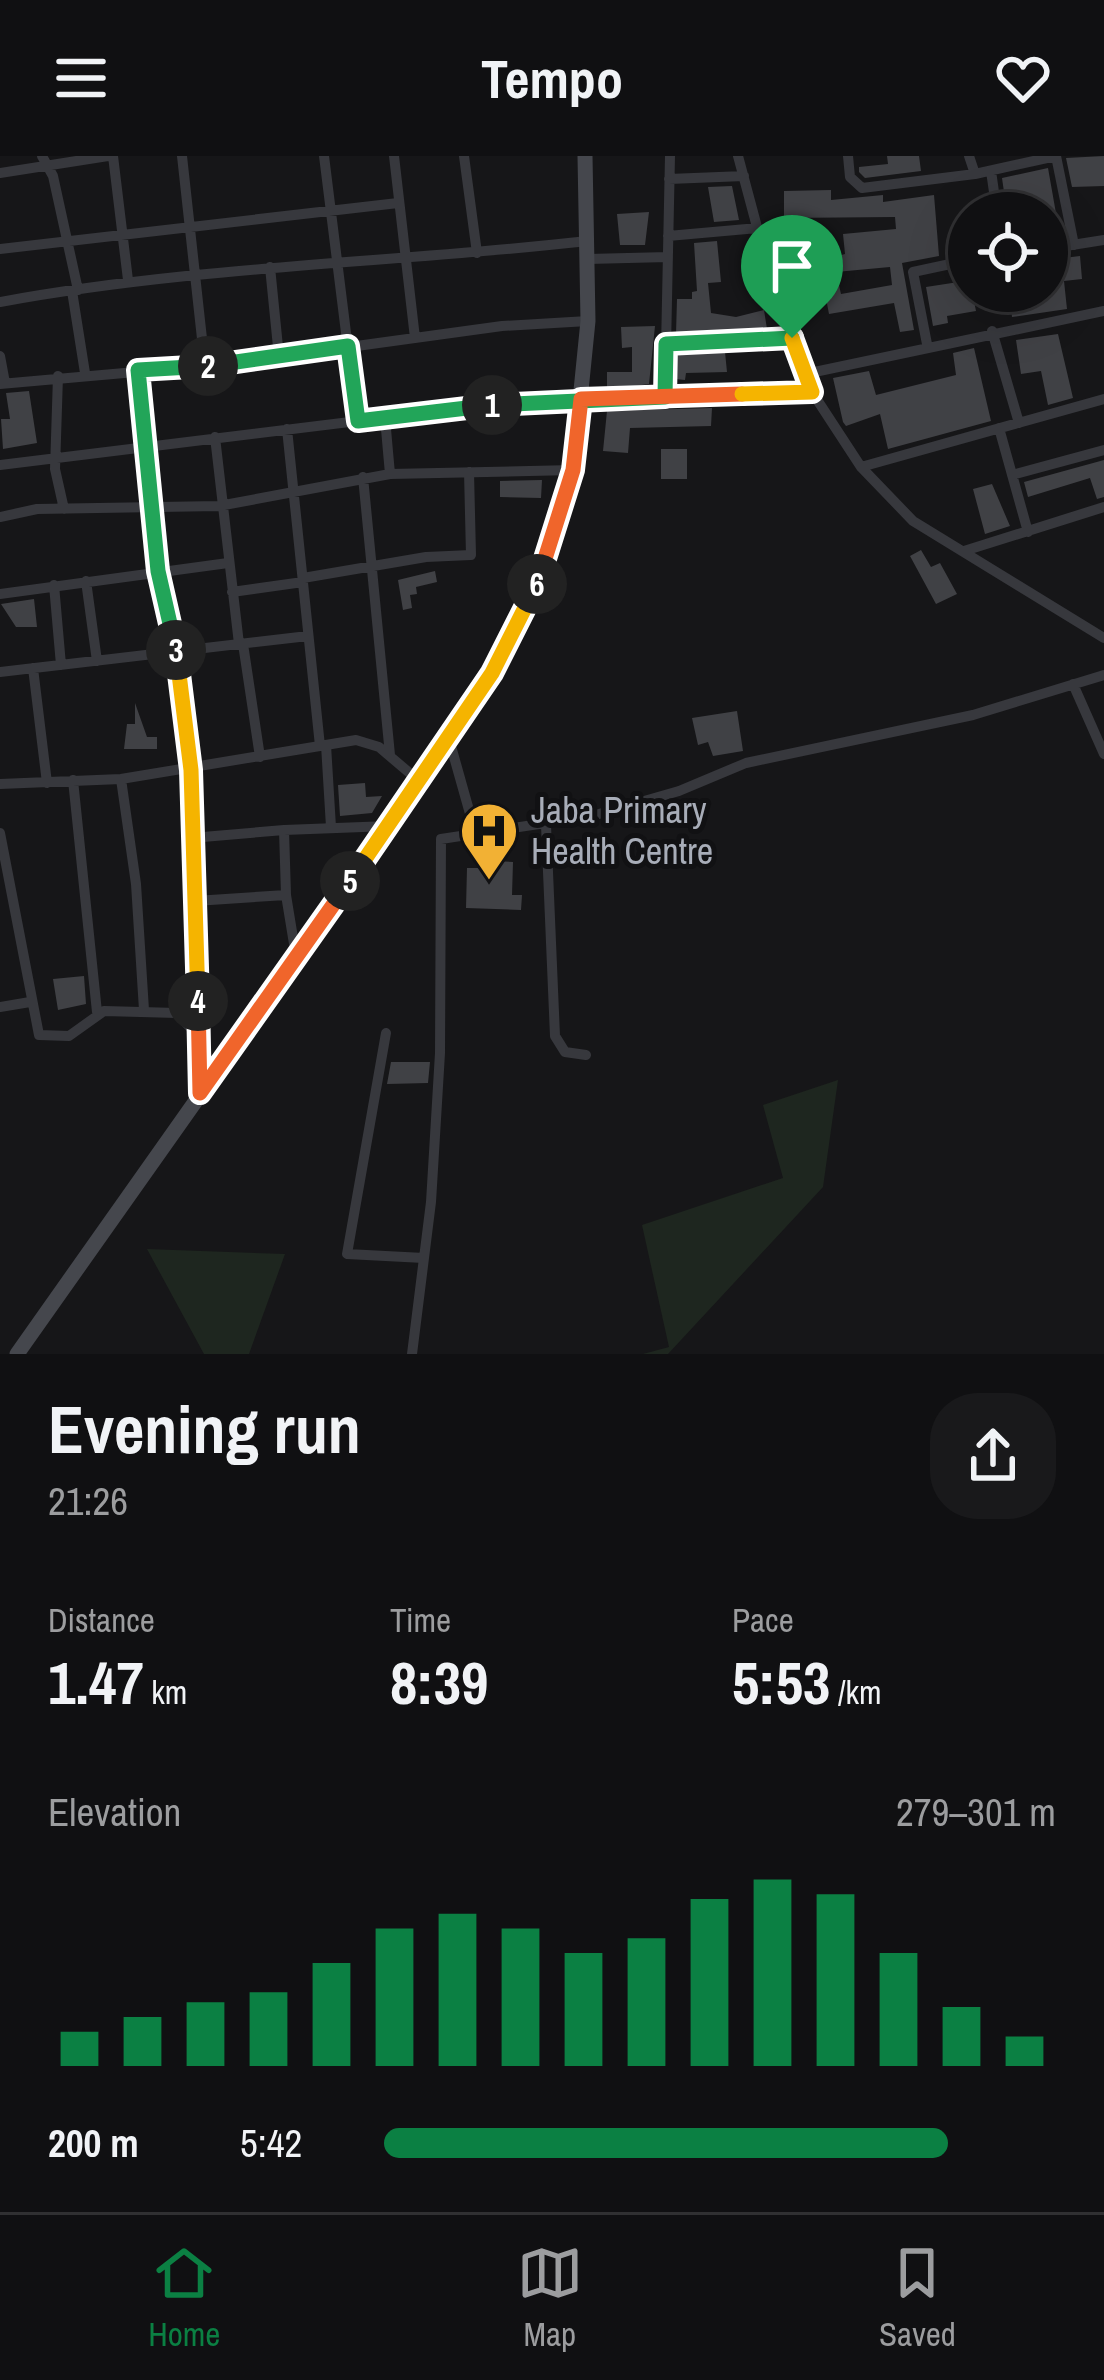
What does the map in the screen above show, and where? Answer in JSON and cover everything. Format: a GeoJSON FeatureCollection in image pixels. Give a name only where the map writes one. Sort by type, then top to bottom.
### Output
{"type":"FeatureCollection","features":[{"type":"Feature","properties":{"kind":"main road"},"geometry":{"type":"LineString","coordinates":[[17,1354],[448,740],[525,612],[573,470],[588,321],[588,160]]}},
{"type":"Feature","properties":{"kind":"street"},"geometry":{"type":"LineString","coordinates":[[0,173],[44,160],[111,156],[128,280]]}},
{"type":"Feature","properties":{"kind":"street"},"geometry":{"type":"LineString","coordinates":[[182,156],[205,367]]}},
{"type":"Feature","properties":{"kind":"street"},"geometry":{"type":"LineString","coordinates":[[324,156],[358,421]]}},
{"type":"Feature","properties":{"kind":"street"},"geometry":{"type":"LineString","coordinates":[[394,156],[415,338]]}},
{"type":"Feature","properties":{"kind":"street"},"geometry":{"type":"LineString","coordinates":[[464,156],[477,253]]}},
{"type":"Feature","properties":{"kind":"street"},"geometry":{"type":"LineString","coordinates":[[665,397],[670,156]]}},
{"type":"Feature","properties":{"kind":"street"},"geometry":{"type":"LineString","coordinates":[[738,156],[812,392],[861,467],[913,521],[1104,638]]}},
{"type":"Feature","properties":{"kind":"street"},"geometry":{"type":"LineString","coordinates":[[848,156],[850,177],[862,188],[975,174],[1056,156],[1074,244]]}},
{"type":"Feature","properties":{"kind":"street"},"geometry":{"type":"LineString","coordinates":[[969,156],[975,174]]}},
{"type":"Feature","properties":{"kind":"street"},"geometry":{"type":"LineString","coordinates":[[44,160],[53,176],[67,243],[85,373]]}},
{"type":"Feature","properties":{"kind":"street"},"geometry":{"type":"LineString","coordinates":[[991,171],[994,192]]}},
{"type":"Feature","properties":{"kind":"street"},"geometry":{"type":"LineString","coordinates":[[669,179],[744,176]]}},
{"type":"Feature","properties":{"kind":"street"},"geometry":{"type":"LineString","coordinates":[[0,249],[398,202]]}},
{"type":"Feature","properties":{"kind":"street"},"geometry":{"type":"LineString","coordinates":[[668,236],[758,228]]}},
{"type":"Feature","properties":{"kind":"street"},"geometry":{"type":"LineString","coordinates":[[1068,245],[1104,240]]}},
{"type":"Feature","properties":{"kind":"street"},"geometry":{"type":"LineString","coordinates":[[0,302],[196,271],[406,262],[588,241]]}},
{"type":"Feature","properties":{"kind":"street"},"geometry":{"type":"LineString","coordinates":[[588,259],[668,257]]}},
{"type":"Feature","properties":{"kind":"street"},"geometry":{"type":"LineString","coordinates":[[927,344],[913,272],[948,264]]}},
{"type":"Feature","properties":{"kind":"street"},"geometry":{"type":"LineString","coordinates":[[270,267],[279,357]]}},
{"type":"Feature","properties":{"kind":"street"},"geometry":{"type":"LineString","coordinates":[[805,374],[927,344],[1104,311]]}},
{"type":"Feature","properties":{"kind":"street"},"geometry":{"type":"LineString","coordinates":[[0,356],[2,384],[85,373],[205,367],[348,346],[588,321]]}},
{"type":"Feature","properties":{"kind":"street"},"geometry":{"type":"LineString","coordinates":[[992,331],[1019,423]]}},
{"type":"Feature","properties":{"kind":"street"},"geometry":{"type":"LineString","coordinates":[[666,344],[792,338]]}},
{"type":"Feature","properties":{"kind":"street"},"geometry":{"type":"LineString","coordinates":[[138,370],[158,571],[176,652],[191,770],[200,1093]]}},
{"type":"Feature","properties":{"kind":"street"},"geometry":{"type":"LineString","coordinates":[[58,376],[56,458],[64,508]]}},
{"type":"Feature","properties":{"kind":"street"},"geometry":{"type":"LineString","coordinates":[[0,465],[214,437],[581,399],[812,392]]}},
{"type":"Feature","properties":{"kind":"street"},"geometry":{"type":"LineString","coordinates":[[861,467],[1104,399]]}},
{"type":"Feature","properties":{"kind":"street"},"geometry":{"type":"LineString","coordinates":[[385,418],[390,474]]}},
{"type":"Feature","properties":{"kind":"street"},"geometry":{"type":"LineString","coordinates":[[999,428],[1028,532]]}},
{"type":"Feature","properties":{"kind":"street"},"geometry":{"type":"LineString","coordinates":[[286,429],[331,827]]}},
{"type":"Feature","properties":{"kind":"street"},"geometry":{"type":"LineString","coordinates":[[214,437],[227,563],[260,757]]}},
{"type":"Feature","properties":{"kind":"street"},"geometry":{"type":"LineString","coordinates":[[1012,475],[1104,450]]}},
{"type":"Feature","properties":{"kind":"street"},"geometry":{"type":"LineString","coordinates":[[0,518],[64,508],[219,506],[390,474],[573,470]]}},
{"type":"Feature","properties":{"kind":"street"},"geometry":{"type":"LineString","coordinates":[[232,592],[370,566],[471,555],[469,472]]}},
{"type":"Feature","properties":{"kind":"street"},"geometry":{"type":"LineString","coordinates":[[363,478],[390,756]]}},
{"type":"Feature","properties":{"kind":"street"},"geometry":{"type":"LineString","coordinates":[[964,550],[1104,507]]}},
{"type":"Feature","properties":{"kind":"street"},"geometry":{"type":"LineString","coordinates":[[0,594],[227,563]]}},
{"type":"Feature","properties":{"kind":"street"},"geometry":{"type":"LineString","coordinates":[[86,581],[97,661]]}},
{"type":"Feature","properties":{"kind":"street"},"geometry":{"type":"LineString","coordinates":[[54,585],[61,665]]}},
{"type":"Feature","properties":{"kind":"street"},"geometry":{"type":"LineString","coordinates":[[0,672],[308,636]]}},
{"type":"Feature","properties":{"kind":"street"},"geometry":{"type":"LineString","coordinates":[[33,668],[47,783]]}},
{"type":"Feature","properties":{"kind":"street"},"geometry":{"type":"LineString","coordinates":[[412,1354],[440,1053],[441,839],[451,834],[546,825],[679,791],[746,763],[953,719],[1104,675]]}},
{"type":"Feature","properties":{"kind":"street"},"geometry":{"type":"LineString","coordinates":[[1073,684],[1104,754]]}},
{"type":"Feature","properties":{"kind":"street"},"geometry":{"type":"LineString","coordinates":[[448,740],[476,835]]}},
{"type":"Feature","properties":{"kind":"street"},"geometry":{"type":"LineString","coordinates":[[0,784],[191,770],[367,741],[419,781]]}},
{"type":"Feature","properties":{"kind":"street"},"geometry":{"type":"LineString","coordinates":[[121,778],[136,884],[144,1010]]}},
{"type":"Feature","properties":{"kind":"street"},"geometry":{"type":"LineString","coordinates":[[73,781],[97,1012]]}},
{"type":"Feature","properties":{"kind":"street"},"geometry":{"type":"LineString","coordinates":[[546,825],[555,1036],[565,1052],[586,1054]]}},
{"type":"Feature","properties":{"kind":"street"},"geometry":{"type":"LineString","coordinates":[[190,838],[389,826]]}},
{"type":"Feature","properties":{"kind":"street"},"geometry":{"type":"LineString","coordinates":[[284,830],[286,895],[296,956]]}},
{"type":"Feature","properties":{"kind":"street"},"geometry":{"type":"LineString","coordinates":[[0,832],[34,1028],[48,1039],[69,1036],[97,1012],[144,1010],[177,1013],[200,1039]]}},
{"type":"Feature","properties":{"kind":"street"},"geometry":{"type":"LineString","coordinates":[[195,901],[286,895]]}},
{"type":"Feature","properties":{"kind":"street"},"geometry":{"type":"LineString","coordinates":[[0,1007],[30,1002]]}},
{"type":"Feature","properties":{"kind":"street"},"geometry":{"type":"LineString","coordinates":[[386,1033],[347,1254],[424,1258]]}},
{"type":"Feature","properties":{"kind":"shaded area"},"geometry":{"type":"Polygon","coordinates":[[[838,1080],[823,1187],[668,1354],[643,1354],[669,1347],[642,1225],[783,1178],[763,1105],[838,1080]]]}},
{"type":"Feature","properties":{"kind":"shaded area"},"geometry":{"type":"Polygon","coordinates":[[[147,1249],[285,1254],[249,1354],[204,1354],[147,1249]]]}},
{"type":"Feature","properties":{"kind":"building"},"geometry":{"type":"Polygon","coordinates":[[[887,156],[919,156],[921,171],[865,178],[859,172],[859,167],[888,164],[887,156]]]}},
{"type":"Feature","properties":{"kind":"building"},"geometry":{"type":"Polygon","coordinates":[[[1104,156],[1104,186],[1072,187],[1066,158],[1104,156]]]}},
{"type":"Feature","properties":{"kind":"building"},"geometry":{"type":"Polygon","coordinates":[[[1048,168],[1052,192],[1004,192],[1002,178],[1048,168]]]}},
{"type":"Feature","properties":{"kind":"building"},"geometry":{"type":"Polygon","coordinates":[[[732,186],[739,220],[714,222],[708,187],[732,186]]]}},
{"type":"Feature","properties":{"kind":"building"},"geometry":{"type":"Polygon","coordinates":[[[831,190],[831,200],[883,195],[883,202],[934,195],[939,256],[902,263],[914,330],[900,332],[894,303],[829,314],[823,283],[789,293],[784,271],[845,254],[843,234],[896,229],[895,217],[784,218],[784,191],[831,190]],[[890,267],[836,272],[841,294],[892,285],[890,267]]]}},
{"type":"Feature","properties":{"kind":"building"},"geometry":{"type":"Polygon","coordinates":[[[649,212],[645,245],[620,245],[617,214],[649,212]]]}},
{"type":"Feature","properties":{"kind":"building"},"geometry":{"type":"Polygon","coordinates":[[[717,241],[721,282],[708,283],[711,313],[736,317],[764,310],[767,329],[676,334],[677,299],[692,299],[692,292],[697,291],[694,243],[717,241]]]}},
{"type":"Feature","properties":{"kind":"building"},"geometry":{"type":"Polygon","coordinates":[[[1080,256],[1082,279],[1068,281],[1068,257],[1080,256]]]}},
{"type":"Feature","properties":{"kind":"building"},"geometry":{"type":"Polygon","coordinates":[[[948,284],[948,312],[970,312],[947,316],[948,323],[933,326],[926,287],[948,284]]]}},
{"type":"Feature","properties":{"kind":"building"},"geometry":{"type":"Polygon","coordinates":[[[655,326],[649,384],[607,390],[607,372],[632,372],[632,347],[622,348],[621,327],[655,326]]]}},
{"type":"Feature","properties":{"kind":"building"},"geometry":{"type":"Polygon","coordinates":[[[1058,334],[1073,398],[1048,405],[1041,371],[1021,374],[1016,340],[1058,334]]]}},
{"type":"Feature","properties":{"kind":"building"},"geometry":{"type":"Polygon","coordinates":[[[974,348],[991,421],[888,449],[880,414],[846,426],[843,422],[833,378],[869,371],[876,395],[956,375],[953,353],[974,348]]]}},
{"type":"Feature","properties":{"kind":"building"},"geometry":{"type":"Polygon","coordinates":[[[725,352],[727,372],[686,373],[685,380],[675,379],[676,353],[725,352]]]}},
{"type":"Feature","properties":{"kind":"building"},"geometry":{"type":"Polygon","coordinates":[[[29,391],[37,443],[3,449],[1,419],[10,419],[6,393],[29,391]]]}},
{"type":"Feature","properties":{"kind":"building"},"geometry":{"type":"Polygon","coordinates":[[[712,408],[711,426],[630,428],[628,453],[603,451],[607,411],[712,408]]]}},
{"type":"Feature","properties":{"kind":"building"},"geometry":{"type":"Polygon","coordinates":[[[661,449],[687,449],[687,479],[661,479],[661,449]]]}},
{"type":"Feature","properties":{"kind":"building"},"geometry":{"type":"Polygon","coordinates":[[[1104,460],[1104,497],[1097,499],[1090,478],[1028,497],[1024,482],[1104,460]]]}},
{"type":"Feature","properties":{"kind":"building"},"geometry":{"type":"Polygon","coordinates":[[[542,480],[541,498],[500,497],[500,481],[542,480]]]}},
{"type":"Feature","properties":{"kind":"building"},"geometry":{"type":"Polygon","coordinates":[[[992,484],[1010,526],[985,534],[973,489],[992,484]]]}},
{"type":"Feature","properties":{"kind":"building"},"geometry":{"type":"Polygon","coordinates":[[[921,550],[931,567],[940,563],[957,594],[936,604],[910,556],[921,550]]]}},
{"type":"Feature","properties":{"kind":"building"},"geometry":{"type":"Polygon","coordinates":[[[435,571],[437,582],[416,587],[417,594],[410,595],[412,608],[403,610],[398,580],[435,571]]]}},
{"type":"Feature","properties":{"kind":"building"},"geometry":{"type":"Polygon","coordinates":[[[34,599],[37,627],[16,627],[1,604],[34,599]]]}},
{"type":"Feature","properties":{"kind":"building"},"geometry":{"type":"Polygon","coordinates":[[[135,703],[147,737],[157,737],[157,749],[124,749],[127,724],[135,724],[135,703]]]}},
{"type":"Feature","properties":{"kind":"building"},"geometry":{"type":"Polygon","coordinates":[[[737,711],[743,751],[713,756],[708,742],[698,745],[692,718],[737,711]]]}},
{"type":"Feature","properties":{"kind":"building"},"geometry":{"type":"Polygon","coordinates":[[[365,783],[366,797],[382,796],[372,813],[340,816],[338,785],[365,783]]]}},
{"type":"Feature","properties":{"kind":"building","name":"Jaba Primary Health Centre"},"geometry":{"type":"Polygon","coordinates":[[[492,861],[513,862],[512,895],[522,895],[521,910],[466,908],[467,868],[492,868],[492,861]]]}},
{"type":"Feature","properties":{"kind":"building"},"geometry":{"type":"Polygon","coordinates":[[[84,976],[86,1004],[58,1010],[53,979],[84,976]]]}},
{"type":"Feature","properties":{"kind":"building"},"geometry":{"type":"Polygon","coordinates":[[[391,1062],[430,1062],[428,1083],[387,1084],[391,1062]]]}},
{"type":"Feature","properties":{"kind":"place","name":"Jaba Primary Health Centre"},"geometry":{"type":"Point","coordinates":[489,882]}},
{"type":"Feature","properties":{"kind":"route"},"geometry":{"type":"LineString","coordinates":[[792,338],[666,344],[665,397],[581,399],[488,405],[358,421],[348,346],[226,364],[138,370],[158,571],[176,652],[191,770],[200,1093],[492,673],[525,612],[553,541],[573,470],[581,399],[665,397],[812,392],[792,338]]}}]}
